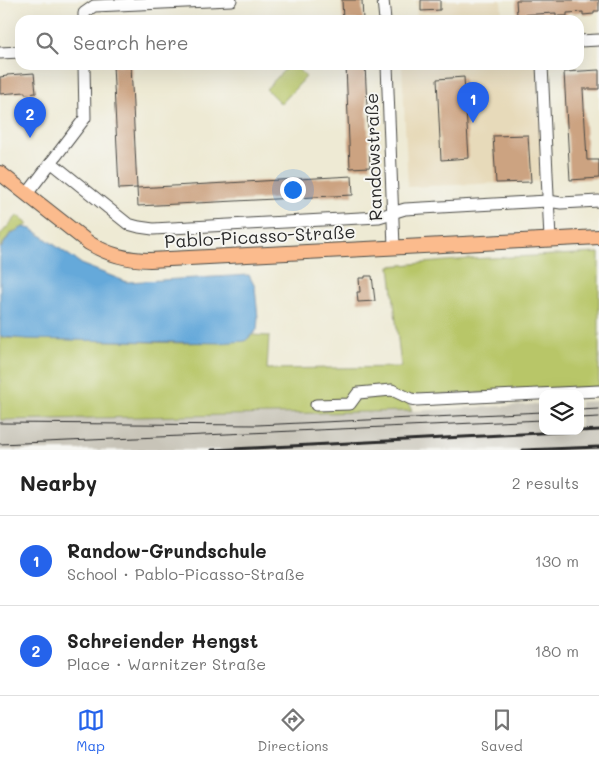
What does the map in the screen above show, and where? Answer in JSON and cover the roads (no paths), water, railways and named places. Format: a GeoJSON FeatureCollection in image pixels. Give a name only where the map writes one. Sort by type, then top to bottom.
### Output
{"type":"FeatureCollection","features":[{"type":"Feature","properties":{"kind":"main road","name":"Pablo-Picasso-Straße"},"geometry":{"type":"LineString","coordinates":[[0,173],[96,247],[117,257],[134,260],[599,237]]}},
{"type":"Feature","properties":{"kind":"street"},"geometry":{"type":"LineString","coordinates":[[84,15],[84,12],[94,6],[231,0]]}},
{"type":"Feature","properties":{"kind":"street"},"geometry":{"type":"LineString","coordinates":[[383,0],[384,15]]}},
{"type":"Feature","properties":{"kind":"street"},"geometry":{"type":"LineString","coordinates":[[584,41],[599,40]]}},
{"type":"Feature","properties":{"kind":"street"},"geometry":{"type":"LineString","coordinates":[[0,52],[15,52]]}},
{"type":"Feature","properties":{"kind":"street"},"geometry":{"type":"LineString","coordinates":[[27,194],[85,118],[84,70]]}},
{"type":"Feature","properties":{"kind":"street","name":"Randowstraße"},"geometry":{"type":"LineString","coordinates":[[387,70],[394,247]]}},
{"type":"Feature","properties":{"kind":"street"},"geometry":{"type":"LineString","coordinates":[[542,70],[550,239]]}},
{"type":"Feature","properties":{"kind":"street","name":"Pablo-Picasso-Straße"},"geometry":{"type":"LineString","coordinates":[[52,163],[128,224],[153,228],[380,217],[405,209],[548,201],[561,203],[599,202]]}},
{"type":"Feature","properties":{"kind":"street"},"geometry":{"type":"LineString","coordinates":[[316,405],[350,404],[358,393],[392,390],[417,400],[599,391]]}},
{"type":"Feature","properties":{"kind":"water"},"geometry":{"type":"Polygon","coordinates":[[[23,227],[32,229],[83,265],[127,282],[249,275],[255,287],[258,318],[257,330],[245,341],[219,343],[3,337],[0,335],[0,250],[9,236],[23,227]]]}},
{"type":"Feature","properties":{"kind":"tram line"},"geometry":{"type":"LineString","coordinates":[[584,410],[599,409]]}},
{"type":"Feature","properties":{"kind":"tram line"},"geometry":{"type":"LineString","coordinates":[[0,423],[257,425],[539,412]]}},
{"type":"Feature","properties":{"kind":"tram line"},"geometry":{"type":"LineString","coordinates":[[584,418],[599,417]]}},
{"type":"Feature","properties":{"kind":"tram line"},"geometry":{"type":"LineString","coordinates":[[0,444],[539,420]]}},
{"type":"Feature","properties":{"kind":"railway"},"geometry":{"type":"LineString","coordinates":[[212,450],[599,430]]}},
{"type":"Feature","properties":{"kind":"railway"},"geometry":{"type":"LineString","coordinates":[[523,450],[599,447]]}},
{"type":"Feature","properties":{"kind":"place","name":"Randow-Grundschule"},"geometry":{"type":"Point","coordinates":[473,123]}},
{"type":"Feature","properties":{"kind":"place","name":"Schreiender Hengst"},"geometry":{"type":"Point","coordinates":[30,138]}}]}
